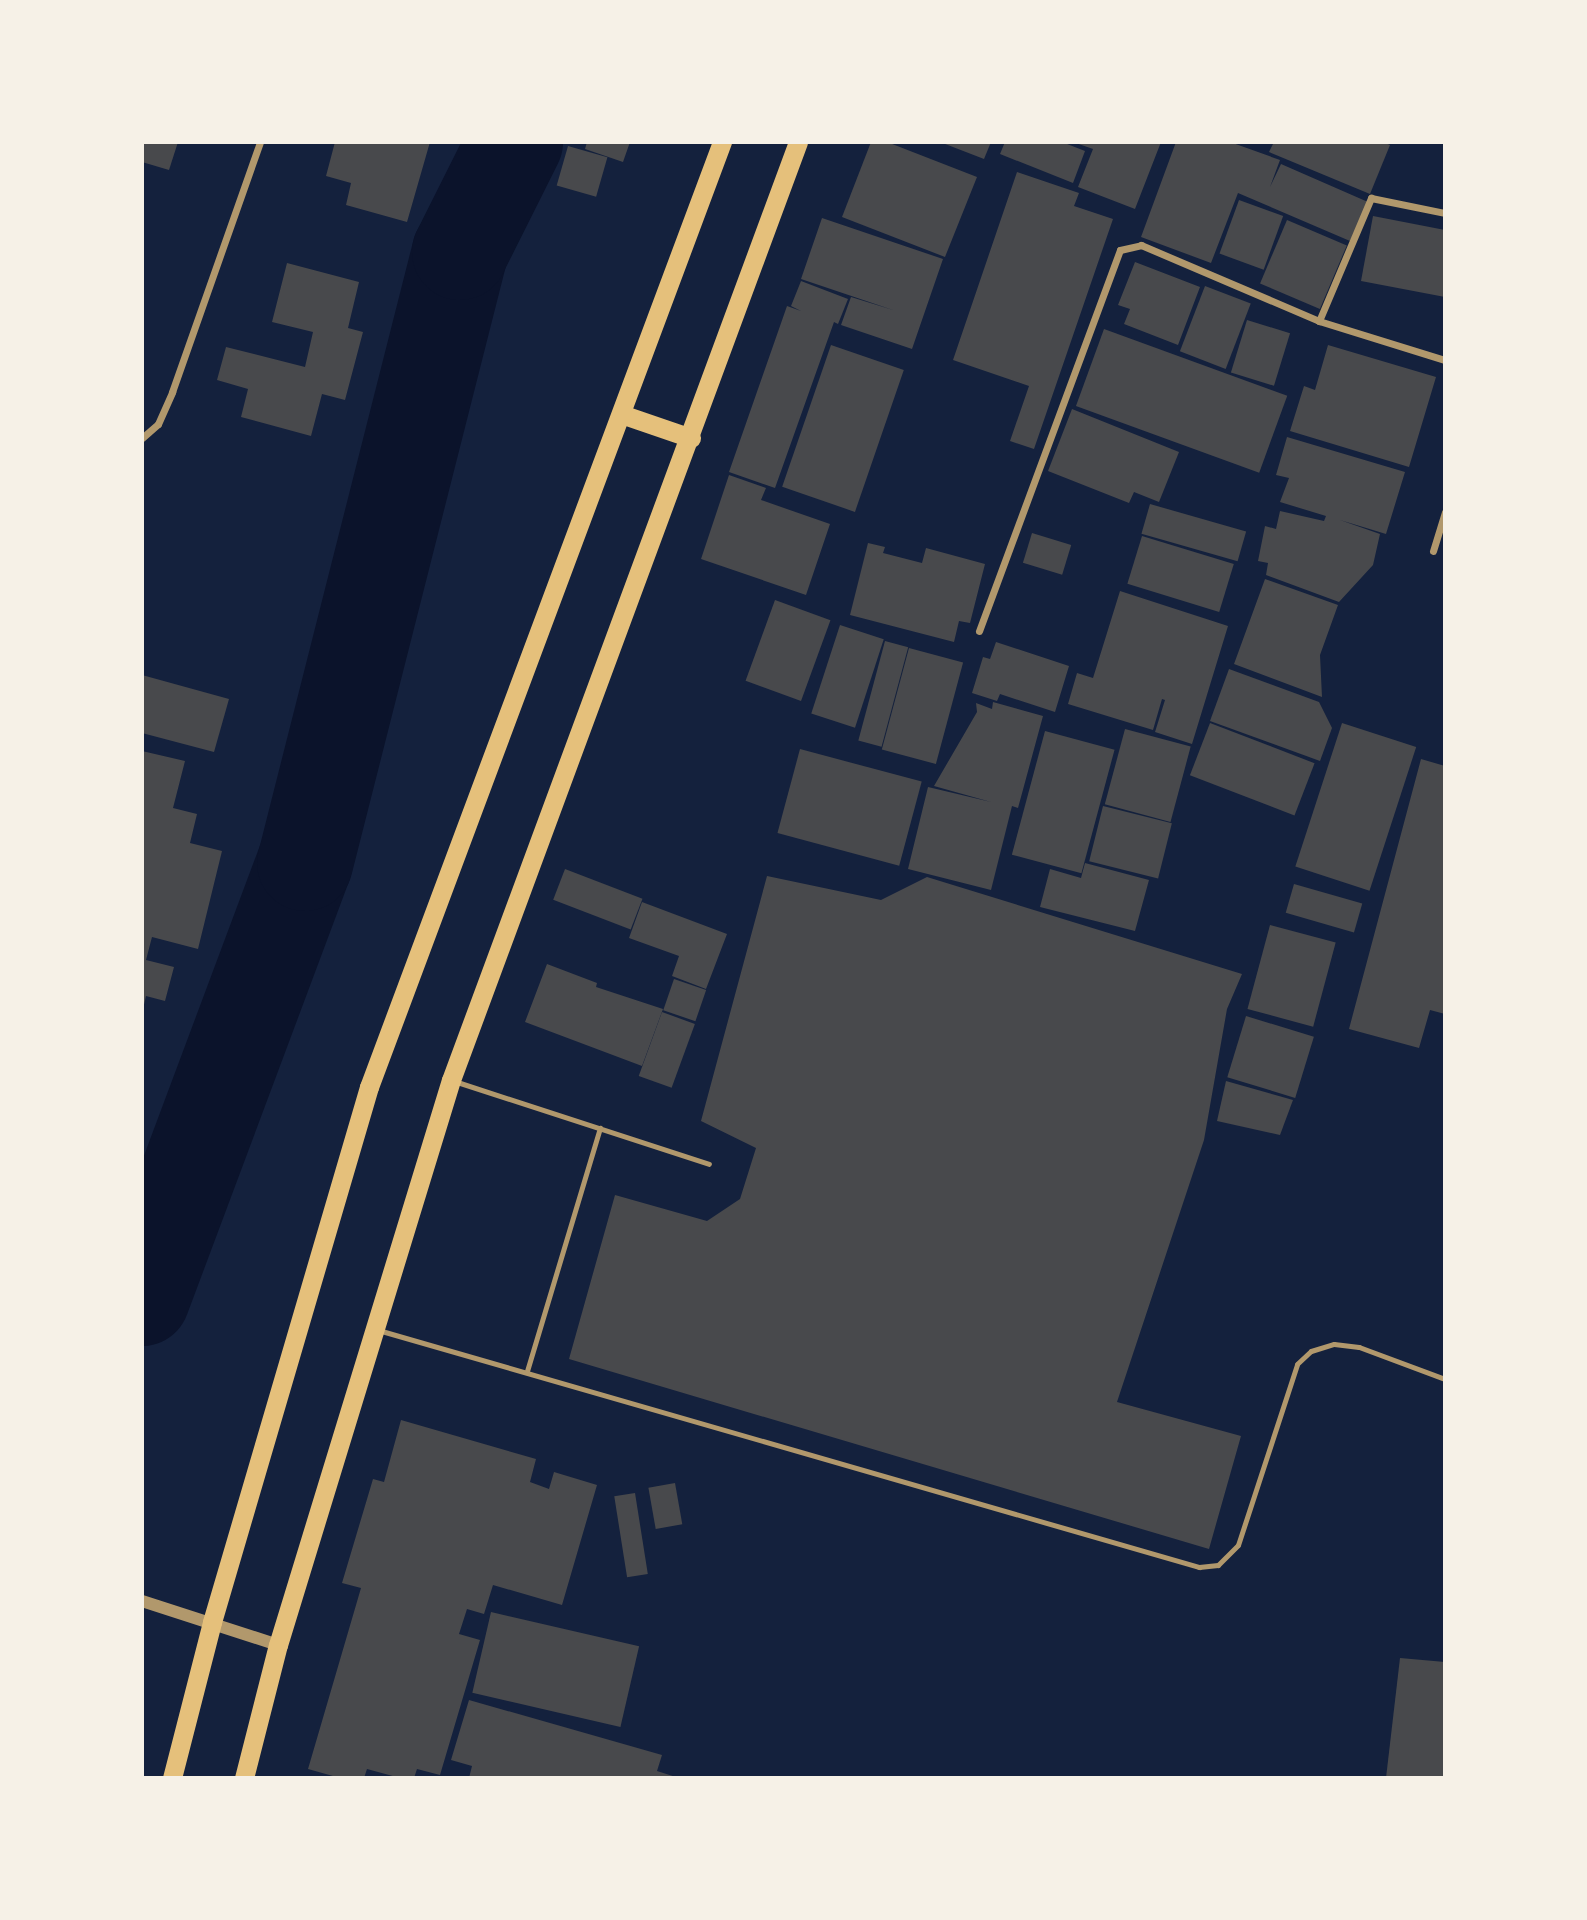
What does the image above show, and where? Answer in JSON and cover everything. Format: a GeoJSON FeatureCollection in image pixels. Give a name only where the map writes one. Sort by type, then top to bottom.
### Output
{"type":"FeatureCollection","features":[{"type":"Feature","properties":{"kind":"highway"},"geometry":{"type":"LineString","coordinates":[[172,1778],[212,1622],[369,1087],[722,142]]}},
{"type":"Feature","properties":{"kind":"highway"},"geometry":{"type":"LineString","coordinates":[[244,1778],[278,1645],[372,1328],[451,1080],[691,438],[798,142]]}},
{"type":"Feature","properties":{"kind":"highway"},"geometry":{"type":"LineString","coordinates":[[621,414],[691,438]]}},
{"type":"Feature","properties":{"kind":"street"},"geometry":{"type":"LineString","coordinates":[[142,438],[158,424],[172,392],[260,142]]}},
{"type":"Feature","properties":{"kind":"street"},"geometry":{"type":"LineString","coordinates":[[1319,321],[1371,198],[1445,213]]}},
{"type":"Feature","properties":{"kind":"street"},"geometry":{"type":"LineString","coordinates":[[979,631],[1120,250],[1141,245],[1319,321],[1445,360]]}},
{"type":"Feature","properties":{"kind":"street"},"geometry":{"type":"LineString","coordinates":[[1433,551],[1445,512]]}},
{"type":"Feature","properties":{"kind":"street"},"geometry":{"type":"LineString","coordinates":[[142,1601],[278,1645]]}},
{"type":"Feature","properties":{"kind":"lane"},"geometry":{"type":"LineString","coordinates":[[451,1080],[709,1164]]}},
{"type":"Feature","properties":{"kind":"lane"},"geometry":{"type":"LineString","coordinates":[[527,1371],[600,1128]]}},
{"type":"Feature","properties":{"kind":"lane"},"geometry":{"type":"LineString","coordinates":[[372,1328],[1199,1567],[1218,1565],[1238,1545],[1297,1364],[1311,1351],[1334,1345],[1359,1347],[1445,1379]]}},
{"type":"Feature","properties":{"kind":"building"},"geometry":{"type":"Polygon","coordinates":[[[142,142],[178,142],[169,170],[142,162],[142,142]]]}},
{"type":"Feature","properties":{"kind":"building"},"geometry":{"type":"Polygon","coordinates":[[[335,142],[430,142],[407,222],[346,205],[351,183],[326,176],[335,142]]]}},
{"type":"Feature","properties":{"kind":"building"},"geometry":{"type":"Polygon","coordinates":[[[587,142],[630,142],[623,162],[585,149],[587,142]]]}},
{"type":"Feature","properties":{"kind":"building"},"geometry":{"type":"Polygon","coordinates":[[[871,142],[887,142],[977,177],[945,257],[842,217],[871,142]]]}},
{"type":"Feature","properties":{"kind":"building"},"geometry":{"type":"Polygon","coordinates":[[[940,142],[991,142],[984,159],[940,142]]]}},
{"type":"Feature","properties":{"kind":"building"},"geometry":{"type":"Polygon","coordinates":[[[1005,142],[1062,142],[1085,151],[1073,183],[1000,154],[1005,142]]]}},
{"type":"Feature","properties":{"kind":"building"},"geometry":{"type":"Polygon","coordinates":[[[1073,142],[1161,142],[1135,209],[1078,187],[1093,149],[1073,142]]]}},
{"type":"Feature","properties":{"kind":"building"},"geometry":{"type":"Polygon","coordinates":[[[1176,142],[1230,142],[1280,160],[1270,187],[1281,164],[1368,202],[1350,241],[1238,193],[1211,263],[1141,237],[1176,142]]]}},
{"type":"Feature","properties":{"kind":"building"},"geometry":{"type":"Polygon","coordinates":[[[1274,142],[1383,142],[1390,145],[1370,194],[1269,152],[1274,142]]]}},
{"type":"Feature","properties":{"kind":"building"},"geometry":{"type":"Polygon","coordinates":[[[568,146],[607,157],[596,197],[557,185],[568,146]]]}},
{"type":"Feature","properties":{"kind":"building"},"geometry":{"type":"Polygon","coordinates":[[[1017,172],[1079,193],[1074,206],[1113,219],[1034,449],[1010,441],[1029,386],[953,360],[1017,172]]]}},
{"type":"Feature","properties":{"kind":"building"},"geometry":{"type":"Polygon","coordinates":[[[1239,200],[1283,216],[1264,270],[1220,254],[1239,200]]]}},
{"type":"Feature","properties":{"kind":"building"},"geometry":{"type":"Polygon","coordinates":[[[1373,216],[1445,230],[1445,297],[1361,281],[1373,216]]]}},
{"type":"Feature","properties":{"kind":"building"},"geometry":{"type":"Polygon","coordinates":[[[822,218],[943,259],[912,349],[841,325],[851,297],[893,310],[801,279],[822,218]]]}},
{"type":"Feature","properties":{"kind":"building"},"geometry":{"type":"Polygon","coordinates":[[[1287,220],[1347,245],[1320,309],[1260,284],[1287,220]]]}},
{"type":"Feature","properties":{"kind":"building"},"geometry":{"type":"Polygon","coordinates":[[[1135,262],[1200,287],[1178,345],[1124,324],[1130,309],[1118,305],[1135,262]]]}},
{"type":"Feature","properties":{"kind":"building"},"geometry":{"type":"Polygon","coordinates":[[[287,263],[359,282],[348,328],[363,332],[345,400],[322,394],[311,436],[241,417],[248,389],[217,380],[226,347],[305,367],[313,332],[272,322],[287,263]]]}},
{"type":"Feature","properties":{"kind":"building"},"geometry":{"type":"Polygon","coordinates":[[[801,281],[848,299],[838,324],[834,322],[775,488],[729,472],[787,306],[801,311],[791,306],[801,281]]]}},
{"type":"Feature","properties":{"kind":"building"},"geometry":{"type":"Polygon","coordinates":[[[1205,286],[1251,304],[1226,369],[1180,351],[1205,286]]]}},
{"type":"Feature","properties":{"kind":"building"},"geometry":{"type":"Polygon","coordinates":[[[1247,320],[1290,333],[1274,386],[1231,373],[1247,320]]]}},
{"type":"Feature","properties":{"kind":"building"},"geometry":{"type":"Polygon","coordinates":[[[1104,329],[1287,396],[1259,473],[1076,406],[1104,329]]]}},
{"type":"Feature","properties":{"kind":"building"},"geometry":{"type":"Polygon","coordinates":[[[831,345],[904,370],[855,512],[782,487],[831,345]]]}},
{"type":"Feature","properties":{"kind":"building"},"geometry":{"type":"Polygon","coordinates":[[[1328,345],[1436,377],[1409,467],[1290,431],[1304,386],[1315,390],[1328,345]]]}},
{"type":"Feature","properties":{"kind":"building"},"geometry":{"type":"Polygon","coordinates":[[[1072,409],[1179,452],[1159,502],[1134,492],[1129,503],[1048,471],[1072,409]]]}},
{"type":"Feature","properties":{"kind":"building"},"geometry":{"type":"Polygon","coordinates":[[[1287,437],[1405,472],[1386,534],[1340,520],[1380,534],[1373,565],[1339,602],[1266,575],[1268,563],[1258,561],[1265,526],[1276,529],[1280,511],[1324,521],[1326,516],[1280,502],[1289,478],[1276,475],[1287,437]]]}},
{"type":"Feature","properties":{"kind":"building"},"geometry":{"type":"Polygon","coordinates":[[[729,475],[766,488],[761,500],[830,524],[806,595],[701,559],[729,475]]]}},
{"type":"Feature","properties":{"kind":"building"},"geometry":{"type":"Polygon","coordinates":[[[1150,504],[1246,532],[1238,561],[1141,534],[1150,504]]]}},
{"type":"Feature","properties":{"kind":"building"},"geometry":{"type":"Polygon","coordinates":[[[1032,533],[1071,545],[1062,575],[1023,563],[1032,533]]]}},
{"type":"Feature","properties":{"kind":"building"},"geometry":{"type":"Polygon","coordinates":[[[1142,536],[1234,564],[1219,612],[1127,584],[1142,536]]]}},
{"type":"Feature","properties":{"kind":"building"},"geometry":{"type":"Polygon","coordinates":[[[868,543],[885,547],[883,553],[922,563],[926,548],[985,564],[970,623],[959,621],[954,642],[850,615],[868,543]]]}},
{"type":"Feature","properties":{"kind":"building"},"geometry":{"type":"Polygon","coordinates":[[[1265,579],[1338,605],[1320,655],[1322,697],[1234,664],[1265,579]]]}},
{"type":"Feature","properties":{"kind":"building"},"geometry":{"type":"Polygon","coordinates":[[[1120,591],[1228,626],[1192,744],[1155,732],[1165,700],[1162,699],[1153,730],[1068,704],[1077,673],[1093,678],[1120,591]]]}},
{"type":"Feature","properties":{"kind":"building"},"geometry":{"type":"Polygon","coordinates":[[[775,600],[830,620],[801,701],[746,681],[775,600]]]}},
{"type":"Feature","properties":{"kind":"building"},"geometry":{"type":"Polygon","coordinates":[[[840,625],[884,639],[855,728],[811,713],[840,625]]]}},
{"type":"Feature","properties":{"kind":"building"},"geometry":{"type":"Polygon","coordinates":[[[885,641],[908,647],[882,747],[858,740],[885,641]]]}},
{"type":"Feature","properties":{"kind":"building"},"geometry":{"type":"Polygon","coordinates":[[[996,642],[1069,666],[1055,712],[1000,694],[997,701],[972,693],[983,657],[990,659],[996,642]]]}},
{"type":"Feature","properties":{"kind":"building"},"geometry":{"type":"Polygon","coordinates":[[[909,648],[963,662],[936,764],[882,749],[909,648]]]}},
{"type":"Feature","properties":{"kind":"building"},"geometry":{"type":"Polygon","coordinates":[[[1229,669],[1319,702],[1332,728],[1320,761],[1210,721],[1229,669]]]}},
{"type":"Feature","properties":{"kind":"building"},"geometry":{"type":"Polygon","coordinates":[[[142,675],[229,699],[214,752],[142,733],[142,675]]]}},
{"type":"Feature","properties":{"kind":"building"},"geometry":{"type":"Polygon","coordinates":[[[993,702],[1043,716],[1018,808],[1012,806],[991,890],[908,869],[928,787],[991,802],[934,786],[977,712],[976,703],[992,709],[993,702]]]}},
{"type":"Feature","properties":{"kind":"building"},"geometry":{"type":"Polygon","coordinates":[[[1210,723],[1315,763],[1294,815],[1190,775],[1210,723]]]}},
{"type":"Feature","properties":{"kind":"building"},"geometry":{"type":"Polygon","coordinates":[[[1342,723],[1416,747],[1370,891],[1295,867],[1342,723]]]}},
{"type":"Feature","properties":{"kind":"building"},"geometry":{"type":"Polygon","coordinates":[[[1125,729],[1191,747],[1170,822],[1105,804],[1125,729]]]}},
{"type":"Feature","properties":{"kind":"building"},"geometry":{"type":"Polygon","coordinates":[[[1045,731],[1115,750],[1081,873],[1012,855],[1045,731]]]}},
{"type":"Feature","properties":{"kind":"building"},"geometry":{"type":"Polygon","coordinates":[[[800,749],[922,782],[899,866],[777,833],[800,749]]]}},
{"type":"Feature","properties":{"kind":"building"},"geometry":{"type":"Polygon","coordinates":[[[142,751],[185,761],[173,808],[197,814],[190,843],[222,851],[198,949],[152,937],[146,960],[174,967],[165,1001],[146,996],[143,1009],[142,751]]]}},
{"type":"Feature","properties":{"kind":"building"},"geometry":{"type":"Polygon","coordinates":[[[1421,759],[1445,766],[1445,1014],[1430,1010],[1419,1048],[1349,1029],[1421,759]]]}},
{"type":"Feature","properties":{"kind":"building"},"geometry":{"type":"Polygon","coordinates":[[[1103,806],[1172,823],[1158,878],[1089,861],[1103,806]]]}},
{"type":"Feature","properties":{"kind":"building"},"geometry":{"type":"Polygon","coordinates":[[[1085,863],[1149,880],[1135,931],[1040,907],[1050,869],[1081,878],[1085,863]]]}},
{"type":"Feature","properties":{"kind":"building"},"geometry":{"type":"Polygon","coordinates":[[[565,869],[642,899],[631,930],[553,900],[565,869]]]}},
{"type":"Feature","properties":{"kind":"building"},"geometry":{"type":"Polygon","coordinates":[[[767,876],[881,900],[927,877],[1242,974],[1227,1009],[1204,1140],[1117,1402],[1241,1436],[1209,1549],[569,1359],[615,1195],[707,1221],[740,1199],[756,1148],[701,1121],[767,876]]]}},
{"type":"Feature","properties":{"kind":"building"},"geometry":{"type":"Polygon","coordinates":[[[1294,884],[1362,904],[1354,932],[1286,913],[1294,884]]]}},
{"type":"Feature","properties":{"kind":"building"},"geometry":{"type":"Polygon","coordinates":[[[642,902],[727,934],[706,989],[672,976],[679,956],[629,938],[642,902]]]}},
{"type":"Feature","properties":{"kind":"building"},"geometry":{"type":"Polygon","coordinates":[[[1270,925],[1336,943],[1313,1027],[1247,1009],[1270,925]]]}},
{"type":"Feature","properties":{"kind":"building"},"geometry":{"type":"Polygon","coordinates":[[[547,964],[597,983],[596,987],[663,1009],[642,1066],[525,1022],[547,964]]]}},
{"type":"Feature","properties":{"kind":"building"},"geometry":{"type":"Polygon","coordinates":[[[674,979],[706,990],[695,1021],[663,1010],[674,979]]]}},
{"type":"Feature","properties":{"kind":"building"},"geometry":{"type":"Polygon","coordinates":[[[662,1012],[695,1024],[672,1088],[639,1076],[662,1012]]]}},
{"type":"Feature","properties":{"kind":"building"},"geometry":{"type":"Polygon","coordinates":[[[1246,1016],[1314,1037],[1295,1098],[1227,1077],[1246,1016]]]}},
{"type":"Feature","properties":{"kind":"building"},"geometry":{"type":"Polygon","coordinates":[[[1226,1081],[1293,1100],[1280,1135],[1217,1121],[1226,1081]]]}},
{"type":"Feature","properties":{"kind":"building"},"geometry":{"type":"Polygon","coordinates":[[[401,1420],[536,1459],[530,1482],[549,1489],[554,1472],[597,1485],[562,1605],[493,1585],[484,1614],[467,1609],[459,1634],[480,1640],[440,1775],[417,1769],[414,1778],[400,1778],[367,1769],[364,1778],[340,1778],[308,1769],[361,1588],[342,1583],[373,1479],[384,1482],[401,1420]]]}},
{"type":"Feature","properties":{"kind":"building"},"geometry":{"type":"Polygon","coordinates":[[[675,1483],[682,1524],[656,1529],[648,1488],[675,1483]]]}},
{"type":"Feature","properties":{"kind":"building"},"geometry":{"type":"Polygon","coordinates":[[[635,1493],[648,1574],[627,1577],[614,1496],[635,1493]]]}},
{"type":"Feature","properties":{"kind":"building"},"geometry":{"type":"Polygon","coordinates":[[[491,1612],[639,1646],[620,1727],[472,1693],[491,1612]]]}},
{"type":"Feature","properties":{"kind":"building"},"geometry":{"type":"Polygon","coordinates":[[[1400,1658],[1445,1662],[1445,1778],[1386,1778],[1400,1658]]]}},
{"type":"Feature","properties":{"kind":"building"},"geometry":{"type":"Polygon","coordinates":[[[469,1700],[662,1755],[657,1771],[679,1778],[469,1778],[472,1766],[451,1760],[469,1700]]]}},
{"type":"Feature","properties":{"kind":"waterway"},"geometry":{"type":"LineString","coordinates":[[142,1298],[305,863],[460,252],[515,142]]}}]}
